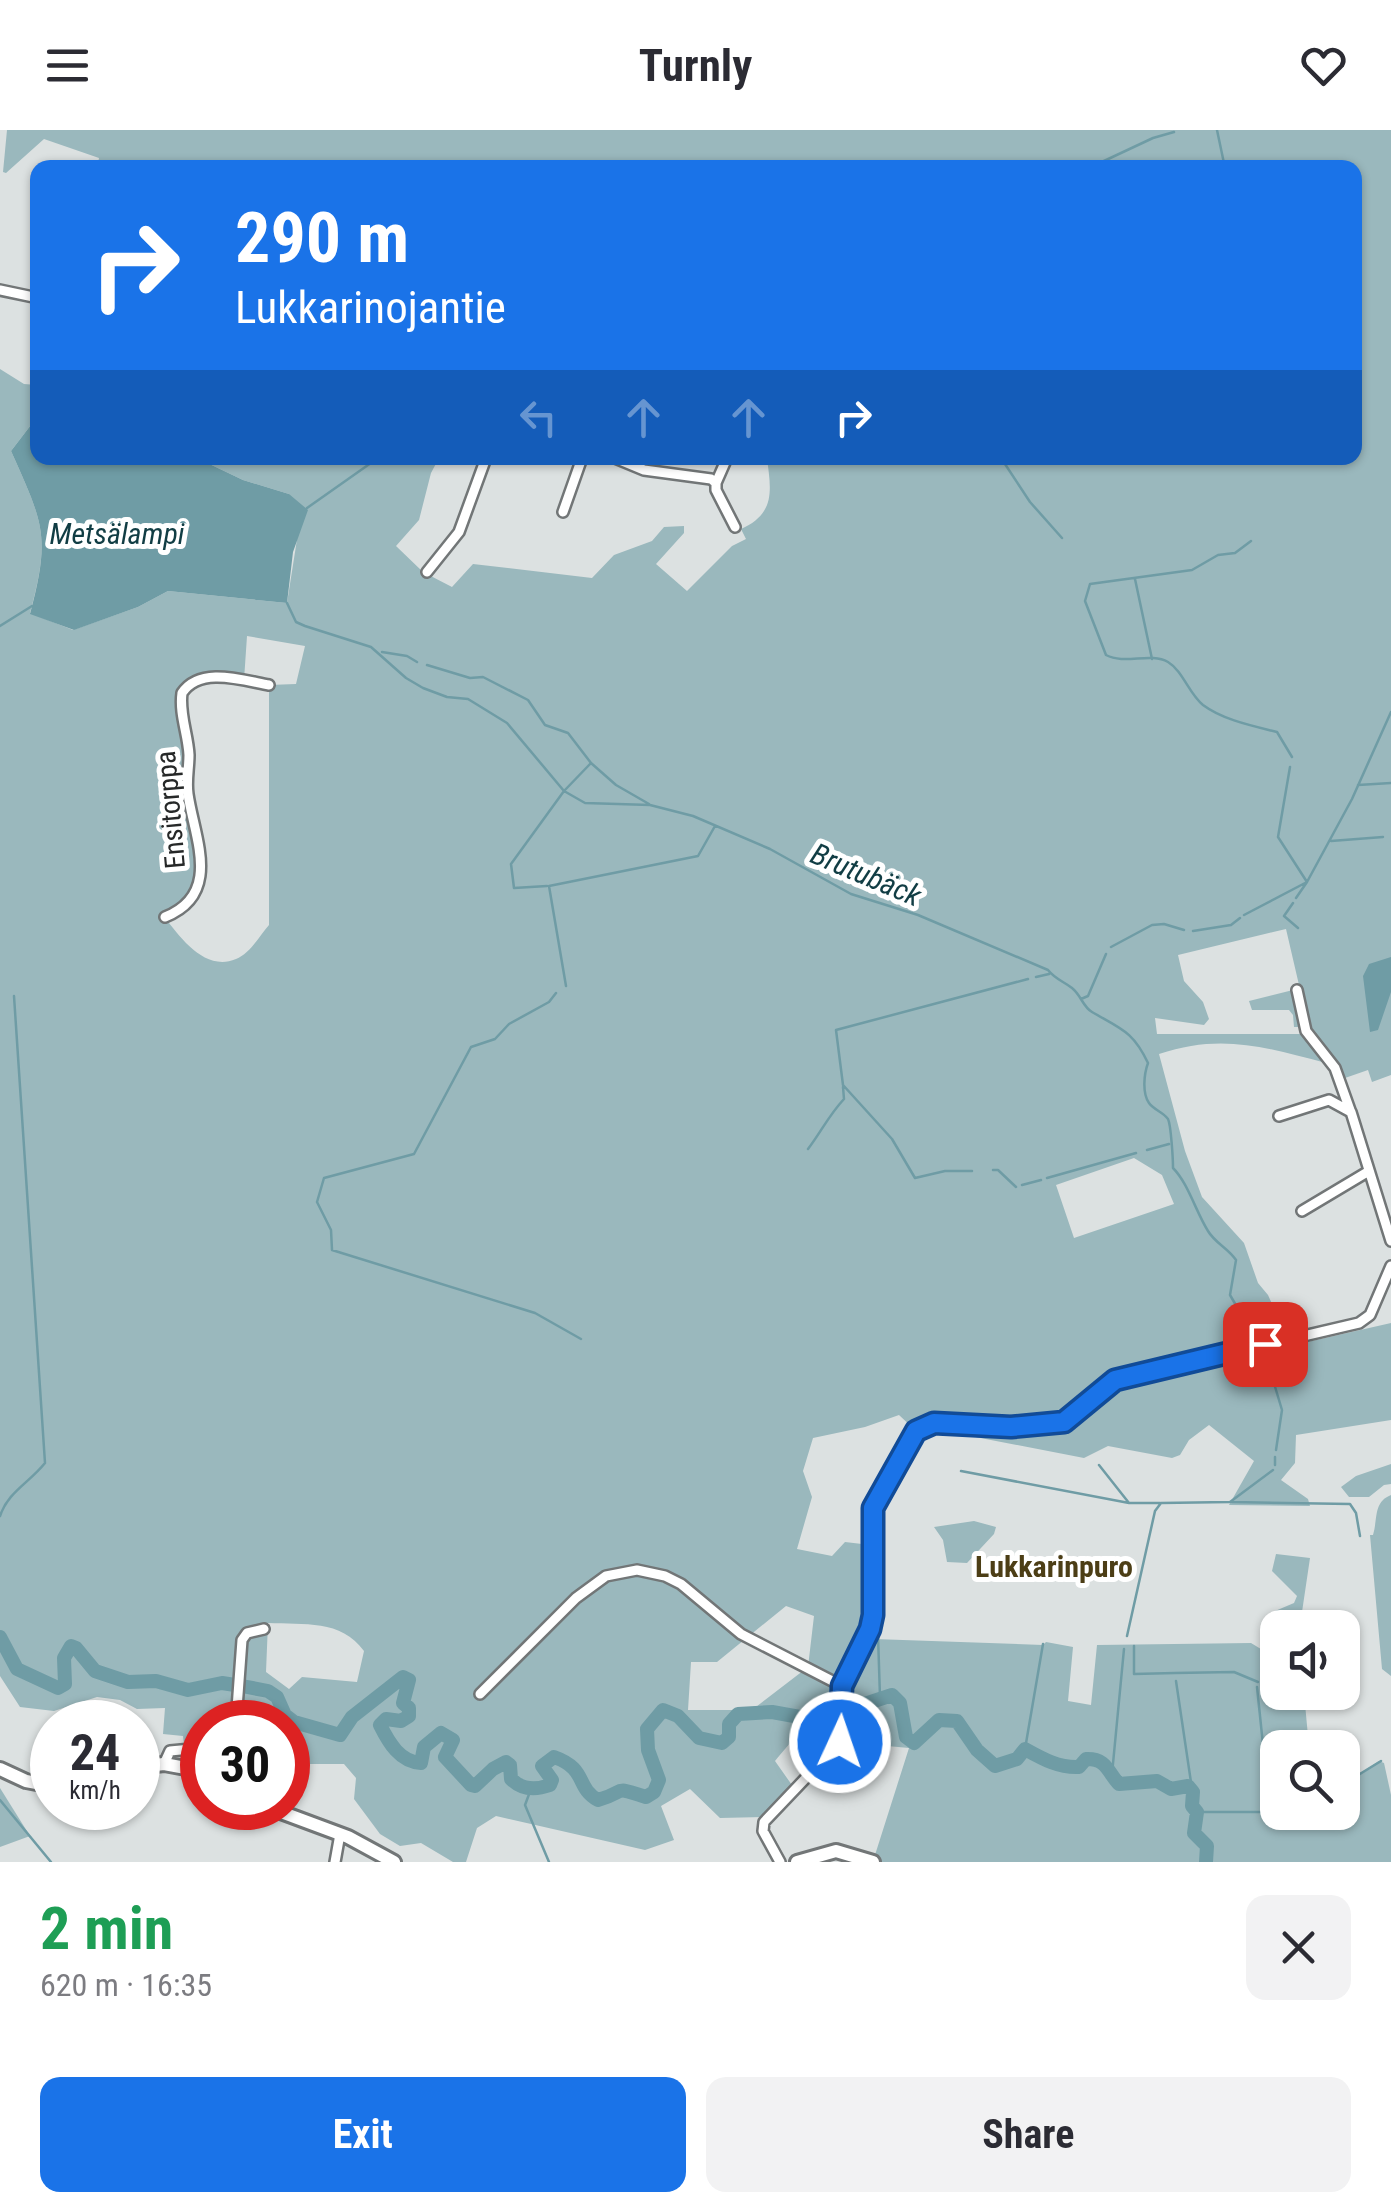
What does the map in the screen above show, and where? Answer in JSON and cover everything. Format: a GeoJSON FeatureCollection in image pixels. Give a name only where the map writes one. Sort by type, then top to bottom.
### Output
{"type":"FeatureCollection","features":[{"type":"Feature","properties":{"kind":"main road"},"geometry":{"type":"LineString","coordinates":[[160,1764],[180,1767]]}},
{"type":"Feature","properties":{"kind":"main road"},"geometry":{"type":"LineString","coordinates":[[0,1770],[30,1782]]}},
{"type":"Feature","properties":{"kind":"main road"},"geometry":{"type":"LineString","coordinates":[[310,1823],[394,1862]]}},
{"type":"Feature","properties":{"kind":"main road"},"geometry":{"type":"LineString","coordinates":[[797,1862],[836,1851],[873,1862]]}},
{"type":"Feature","properties":{"kind":"street"},"geometry":{"type":"LineString","coordinates":[[0,290],[30,296]]}},
{"type":"Feature","properties":{"kind":"street"},"geometry":{"type":"LineString","coordinates":[[427,572],[460,532],[484,465]]}},
{"type":"Feature","properties":{"kind":"street"},"geometry":{"type":"LineString","coordinates":[[563,512],[580,465]]}},
{"type":"Feature","properties":{"kind":"street"},"geometry":{"type":"LineString","coordinates":[[632,465],[716,483]]}},
{"type":"Feature","properties":{"kind":"street"},"geometry":{"type":"LineString","coordinates":[[724,465],[716,490],[735,527]]}},
{"type":"Feature","properties":{"kind":"street","name":"Ensitorppa"},"geometry":{"type":"LineString","coordinates":[[164,917],[188,902],[200,876],[200,841],[188,793],[182,693],[187,685],[207,677],[269,685]]}},
{"type":"Feature","properties":{"kind":"street"},"geometry":{"type":"LineString","coordinates":[[1296,990],[1306,1031],[1335,1068],[1391,1241]]}},
{"type":"Feature","properties":{"kind":"street"},"geometry":{"type":"LineString","coordinates":[[1279,1116],[1329,1100],[1351,1112]]}},
{"type":"Feature","properties":{"kind":"street"},"geometry":{"type":"LineString","coordinates":[[1302,1211],[1369,1171]]}},
{"type":"Feature","properties":{"kind":"street"},"geometry":{"type":"LineString","coordinates":[[780,1862],[763,1832],[764,1822],[840,1742],[842,1686],[873,1615],[873,1508],[916,1431],[934,1423],[1011,1427],[1064,1422],[1115,1380],[1364,1320],[1391,1266]]}},
{"type":"Feature","properties":{"kind":"street"},"geometry":{"type":"LineString","coordinates":[[480,1694],[576,1598],[606,1576],[637,1570],[681,1584],[740,1634],[842,1686]]}},
{"type":"Feature","properties":{"kind":"street"},"geometry":{"type":"LineString","coordinates":[[238,1700],[242,1640],[247,1633],[264,1629]]}},
{"type":"Feature","properties":{"kind":"street"},"geometry":{"type":"LineString","coordinates":[[164,1764],[170,1751],[180,1750]]}},
{"type":"Feature","properties":{"kind":"street"},"geometry":{"type":"LineString","coordinates":[[335,1862],[340,1834]]}},
{"type":"Feature","properties":{"kind":"shaded area"},"geometry":{"type":"Polygon","coordinates":[[[7,130],[1391,130],[1391,1075],[1372,1082],[1368,1070],[1345,1078],[1317,1041],[1309,1028],[1286,929],[1178,955],[1184,981],[1203,1002],[1209,1019],[1204,1025],[1155,1018],[1157,1034],[1305,1034],[1326,1063],[1223,1043],[1159,1054],[1185,1151],[1202,1197],[1244,1243],[1258,1283],[1268,1295],[1286,1336],[1266,1338],[1268,1351],[1391,1323],[1391,1420],[1296,1435],[1295,1463],[1281,1480],[1308,1499],[1310,1506],[1229,1505],[1254,1461],[1209,1425],[1189,1440],[1180,1455],[1172,1458],[1108,1446],[1084,1458],[934,1429],[915,1430],[899,1415],[813,1438],[803,1471],[812,1497],[797,1549],[832,1556],[845,1542],[862,1544],[869,1531],[870,1614],[864,1640],[871,1629],[874,1639],[1043,1645],[1046,1642],[1073,1647],[1068,1701],[1091,1705],[1097,1645],[1251,1643],[1260,1648],[1260,1710],[1306,1710],[1307,1730],[1260,1730],[1260,1830],[1360,1830],[1360,1774],[1379,1761],[1384,1763],[1391,1795],[1391,1862],[875,1862],[909,1748],[844,1742],[814,1768],[811,1764],[828,1736],[809,1734],[792,1742],[775,1761],[794,1788],[763,1817],[720,1818],[690,1789],[661,1806],[674,1840],[645,1850],[496,1816],[477,1828],[466,1862],[453,1862],[421,1843],[400,1846],[380,1834],[354,1799],[356,1778],[344,1764],[310,1764],[310,1700],[180,1700],[180,1736],[163,1734],[165,1708],[160,1708],[160,1700],[30,1700],[30,1708],[20,1707],[0,1676],[0,369],[30,384],[30,426],[11,451],[37,513],[42,546],[30,613],[73,630],[138,607],[168,591],[287,603],[298,533],[289,494],[243,480],[212,465],[435,465],[419,520],[396,546],[423,572],[452,587],[473,564],[592,578],[614,555],[652,541],[664,527],[684,526],[684,533],[656,564],[687,591],[732,546],[746,539],[741,529],[766,508],[770,490],[768,465],[1362,465],[1362,160],[99,160],[44,139],[3,172],[7,130]],[[247,636],[244,680],[207,677],[183,689],[187,781],[200,841],[196,890],[165,918],[195,951],[214,961],[241,957],[269,925],[269,685],[296,684],[305,646],[247,636]],[[1134,1158],[1056,1185],[1074,1238],[1174,1204],[1162,1175],[1134,1158]],[[786,1606],[717,1662],[691,1662],[688,1710],[752,1710],[808,1667],[814,1616],[786,1606]],[[268,1623],[266,1672],[289,1689],[302,1677],[357,1682],[364,1651],[344,1633],[308,1624],[268,1623]]]}},
{"type":"Feature","properties":{"kind":"shaded area"},"geometry":{"type":"Polygon","coordinates":[[[1293,990],[1303,1027],[1294,1027],[1289,1010],[1252,1010],[1249,1001],[1293,990]]]}},
{"type":"Feature","properties":{"kind":"shaded area"},"geometry":{"type":"Polygon","coordinates":[[[1391,1464],[1391,1484],[1369,1497],[1349,1497],[1341,1487],[1356,1476],[1391,1464]]]}},
{"type":"Feature","properties":{"kind":"shaded area"},"geometry":{"type":"Polygon","coordinates":[[[1391,1495],[1391,1676],[1382,1669],[1370,1535],[1381,1502],[1391,1495]]]}},
{"type":"Feature","properties":{"kind":"shaded area"},"geometry":{"type":"Polygon","coordinates":[[[974,1521],[996,1527],[994,1534],[967,1563],[947,1562],[943,1540],[934,1527],[974,1521]]]}},
{"type":"Feature","properties":{"kind":"shaded area"},"geometry":{"type":"Polygon","coordinates":[[[1276,1554],[1310,1558],[1302,1610],[1277,1610],[1294,1603],[1297,1596],[1272,1571],[1276,1554]]]}},
{"type":"Feature","properties":{"kind":"shaded area"},"geometry":{"type":"Polygon","coordinates":[[[0,1788],[30,1836],[0,1847],[0,1788]]]}},
{"type":"Feature","properties":{"kind":"water","name":"Metsälampi"},"geometry":{"type":"Polygon","coordinates":[[[30,426],[30,465],[212,465],[243,480],[289,494],[308,510],[293,552],[287,603],[168,591],[138,607],[74,630],[30,614],[42,547],[37,513],[11,451],[30,426]]]}},
{"type":"Feature","properties":{"kind":"water"},"geometry":{"type":"Polygon","coordinates":[[[1391,957],[1391,992],[1378,1030],[1370,1032],[1363,976],[1369,964],[1391,957]]]}},
{"type":"Feature","properties":{"kind":"waterway"},"geometry":{"type":"LineString","coordinates":[[1217,130],[1223,160]]}},
{"type":"Feature","properties":{"kind":"waterway"},"geometry":{"type":"LineString","coordinates":[[1106,160],[1174,132]]}},
{"type":"Feature","properties":{"kind":"waterway"},"geometry":{"type":"LineString","coordinates":[[307,508],[368,465]]}},
{"type":"Feature","properties":{"kind":"waterway"},"geometry":{"type":"LineString","coordinates":[[1006,465],[1030,502],[1062,538]]}},
{"type":"Feature","properties":{"kind":"waterway"},"geometry":{"type":"LineString","coordinates":[[1251,541],[1235,553],[1218,555],[1192,570],[1090,584],[1085,601],[1106,655],[1168,662],[1203,705],[1229,719],[1277,732],[1292,757]]}},
{"type":"Feature","properties":{"kind":"waterway"},"geometry":{"type":"LineString","coordinates":[[1135,579],[1152,659]]}},
{"type":"Feature","properties":{"kind":"waterway","name":"Brutubäck"},"geometry":{"type":"LineString","coordinates":[[287,603],[296,622],[371,647],[423,688],[447,697],[468,699],[507,723],[564,791],[585,803],[650,805],[693,816],[770,849],[851,894],[918,915],[1048,970],[1072,988],[1089,1010],[1125,1032],[1148,1063],[1145,1094],[1151,1105],[1168,1119],[1173,1168],[1208,1231],[1236,1260],[1230,1295],[1258,1343]]}},
{"type":"Feature","properties":{"kind":"waterway"},"geometry":{"type":"LineString","coordinates":[[0,626],[32,606]]}},
{"type":"Feature","properties":{"kind":"waterway"},"geometry":{"type":"LineString","coordinates":[[382,652],[407,656],[417,662]]}},
{"type":"Feature","properties":{"kind":"waterway"},"geometry":{"type":"LineString","coordinates":[[427,665],[470,678],[483,677],[528,700],[545,725],[568,733],[591,763],[616,785],[649,804]]}},
{"type":"Feature","properties":{"kind":"waterway"},"geometry":{"type":"LineString","coordinates":[[1244,915],[1307,882],[1352,799],[1391,712]]}},
{"type":"Feature","properties":{"kind":"waterway"},"geometry":{"type":"LineString","coordinates":[[547,886],[514,888],[511,864],[564,791],[591,763]]}},
{"type":"Feature","properties":{"kind":"waterway"},"geometry":{"type":"LineString","coordinates":[[1290,767],[1278,837],[1307,882],[1296,898]]}},
{"type":"Feature","properties":{"kind":"waterway"},"geometry":{"type":"LineString","coordinates":[[1358,785],[1391,783]]}},
{"type":"Feature","properties":{"kind":"waterway"},"geometry":{"type":"LineString","coordinates":[[566,986],[549,886],[698,856],[715,826]]}},
{"type":"Feature","properties":{"kind":"waterway"},"geometry":{"type":"LineString","coordinates":[[1331,841],[1383,837]]}},
{"type":"Feature","properties":{"kind":"waterway"},"geometry":{"type":"LineString","coordinates":[[1293,903],[1284,916],[1298,928]]}},
{"type":"Feature","properties":{"kind":"waterway"},"geometry":{"type":"LineString","coordinates":[[1193,931],[1231,925],[1240,918]]}},
{"type":"Feature","properties":{"kind":"waterway"},"geometry":{"type":"LineString","coordinates":[[1111,947],[1152,925],[1184,930]]}},
{"type":"Feature","properties":{"kind":"waterway"},"geometry":{"type":"LineString","coordinates":[[1081,999],[1088,996],[1106,954]]}},
{"type":"Feature","properties":{"kind":"waterway"},"geometry":{"type":"LineString","coordinates":[[1036,977],[1049,974]]}},
{"type":"Feature","properties":{"kind":"waterway"},"geometry":{"type":"LineString","coordinates":[[972,1171],[945,1171],[915,1178],[892,1139],[843,1085],[836,1030],[1028,979]]}},
{"type":"Feature","properties":{"kind":"waterway"},"geometry":{"type":"LineString","coordinates":[[556,993],[549,1002],[509,1024],[495,1039],[471,1047],[414,1154],[324,1178],[317,1202],[331,1230],[332,1250],[535,1313],[581,1339]]}},
{"type":"Feature","properties":{"kind":"waterway"},"geometry":{"type":"LineString","coordinates":[[0,1516],[14,1494],[45,1463],[14,996]]}},
{"type":"Feature","properties":{"kind":"waterway"},"geometry":{"type":"LineString","coordinates":[[808,1149],[844,1099],[843,1087]]}},
{"type":"Feature","properties":{"kind":"waterway"},"geometry":{"type":"LineString","coordinates":[[1147,1150],[1169,1144]]}},
{"type":"Feature","properties":{"kind":"waterway"},"geometry":{"type":"LineString","coordinates":[[1047,1178],[1136,1153]]}},
{"type":"Feature","properties":{"kind":"waterway"},"geometry":{"type":"LineString","coordinates":[[993,1170],[1016,1187]]}},
{"type":"Feature","properties":{"kind":"waterway"},"geometry":{"type":"LineString","coordinates":[[1022,1185],[1041,1180]]}},
{"type":"Feature","properties":{"kind":"waterway","name":"Brutubäck"},"geometry":{"type":"LineString","coordinates":[[1264,1350],[1282,1410],[1276,1450]]}},
{"type":"Feature","properties":{"kind":"waterway","name":"Brutubäck"},"geometry":{"type":"LineString","coordinates":[[1275,1457],[1275,1465]]}},
{"type":"Feature","properties":{"kind":"waterway"},"geometry":{"type":"LineString","coordinates":[[1099,1465],[1129,1503],[1160,1503]]}},
{"type":"Feature","properties":{"kind":"waterway","name":"Brutubäck"},"geometry":{"type":"LineString","coordinates":[[1127,1636],[1155,1511],[1161,1503],[1230,1502],[1273,1470]]}},
{"type":"Feature","properties":{"kind":"waterway"},"geometry":{"type":"LineString","coordinates":[[961,1471],[1129,1503]]}},
{"type":"Feature","properties":{"kind":"waterway"},"geometry":{"type":"LineString","coordinates":[[1232,1502],[1350,1504],[1356,1513],[1360,1536]]}},
{"type":"Feature","properties":{"kind":"waterway"},"geometry":{"type":"LineString","coordinates":[[878,1635],[880,1697]]}},
{"type":"Feature","properties":{"kind":"waterway"},"geometry":{"type":"LineString","coordinates":[[0,1637],[17,1669],[58,1688],[65,1684],[64,1658],[71,1646],[95,1671],[128,1682],[156,1681],[188,1690],[222,1683],[235,1685]]}},
{"type":"Feature","properties":{"kind":"waterway"},"geometry":{"type":"LineString","coordinates":[[1025,1749],[1043,1644]]}},
{"type":"Feature","properties":{"kind":"waterway","name":"Brutubäck"},"geometry":{"type":"LineString","coordinates":[[1134,1646],[1134,1674],[1175,1673]]}},
{"type":"Feature","properties":{"kind":"waterway","name":"Brutubäck"},"geometry":{"type":"LineString","coordinates":[[1112,1774],[1124,1649]]}},
{"type":"Feature","properties":{"kind":"waterway"},"geometry":{"type":"LineString","coordinates":[[1175,1673],[1234,1672],[1258,1682]]}},
{"type":"Feature","properties":{"kind":"waterway"},"geometry":{"type":"LineString","coordinates":[[242,1686],[268,1691],[277,1697],[285,1715],[294,1722],[340,1735],[352,1717],[403,1677],[409,1680],[403,1703],[409,1708],[409,1716],[401,1721],[386,1719],[380,1725],[391,1745],[407,1759],[421,1763],[424,1747],[441,1733],[453,1740],[445,1757],[471,1785],[475,1786],[506,1762],[511,1779],[534,1788],[550,1785],[552,1780],[542,1766],[554,1757],[572,1767],[598,1800],[620,1791],[646,1797],[654,1792],[659,1780],[648,1750],[647,1729],[663,1710],[678,1716],[699,1738],[722,1743],[729,1737],[729,1724],[738,1714],[772,1712],[811,1719],[835,1711]]}},
{"type":"Feature","properties":{"kind":"waterway","name":"Brutubäck"},"geometry":{"type":"LineString","coordinates":[[1176,1681],[1192,1789]]}},
{"type":"Feature","properties":{"kind":"waterway"},"geometry":{"type":"LineString","coordinates":[[1257,1687],[1261,1730]]}},
{"type":"Feature","properties":{"kind":"waterway"},"geometry":{"type":"LineString","coordinates":[[844,1711],[892,1695],[900,1703],[906,1737],[914,1743],[939,1720],[957,1721],[977,1750],[995,1766],[1017,1759],[1025,1749],[1065,1766],[1079,1767],[1086,1759],[1098,1761],[1119,1784],[1157,1781],[1171,1789],[1188,1786],[1197,1812],[1194,1833],[1207,1846],[1206,1862]]}},
{"type":"Feature","properties":{"kind":"waterway"},"geometry":{"type":"LineString","coordinates":[[1360,1774],[1381,1761]]}},
{"type":"Feature","properties":{"kind":"waterway"},"geometry":{"type":"LineString","coordinates":[[531,1789],[525,1805],[549,1862]]}},
{"type":"Feature","properties":{"kind":"waterway"},"geometry":{"type":"LineString","coordinates":[[0,1800],[51,1862]]}},
{"type":"Feature","properties":{"kind":"waterway"},"geometry":{"type":"LineString","coordinates":[[1197,1812],[1260,1812]]}},
{"type":"Feature","properties":{"kind":"district","name":"Lukkarinpuro"},"geometry":{"type":"Point","coordinates":[1054,1567]}},
{"type":"Feature","properties":{"kind":"route"},"geometry":{"type":"LineString","coordinates":[[840,1742],[842,1686],[873,1615],[873,1508],[916,1431],[934,1423],[1011,1427],[1064,1422],[1115,1380],[1265,1344]]}}]}
